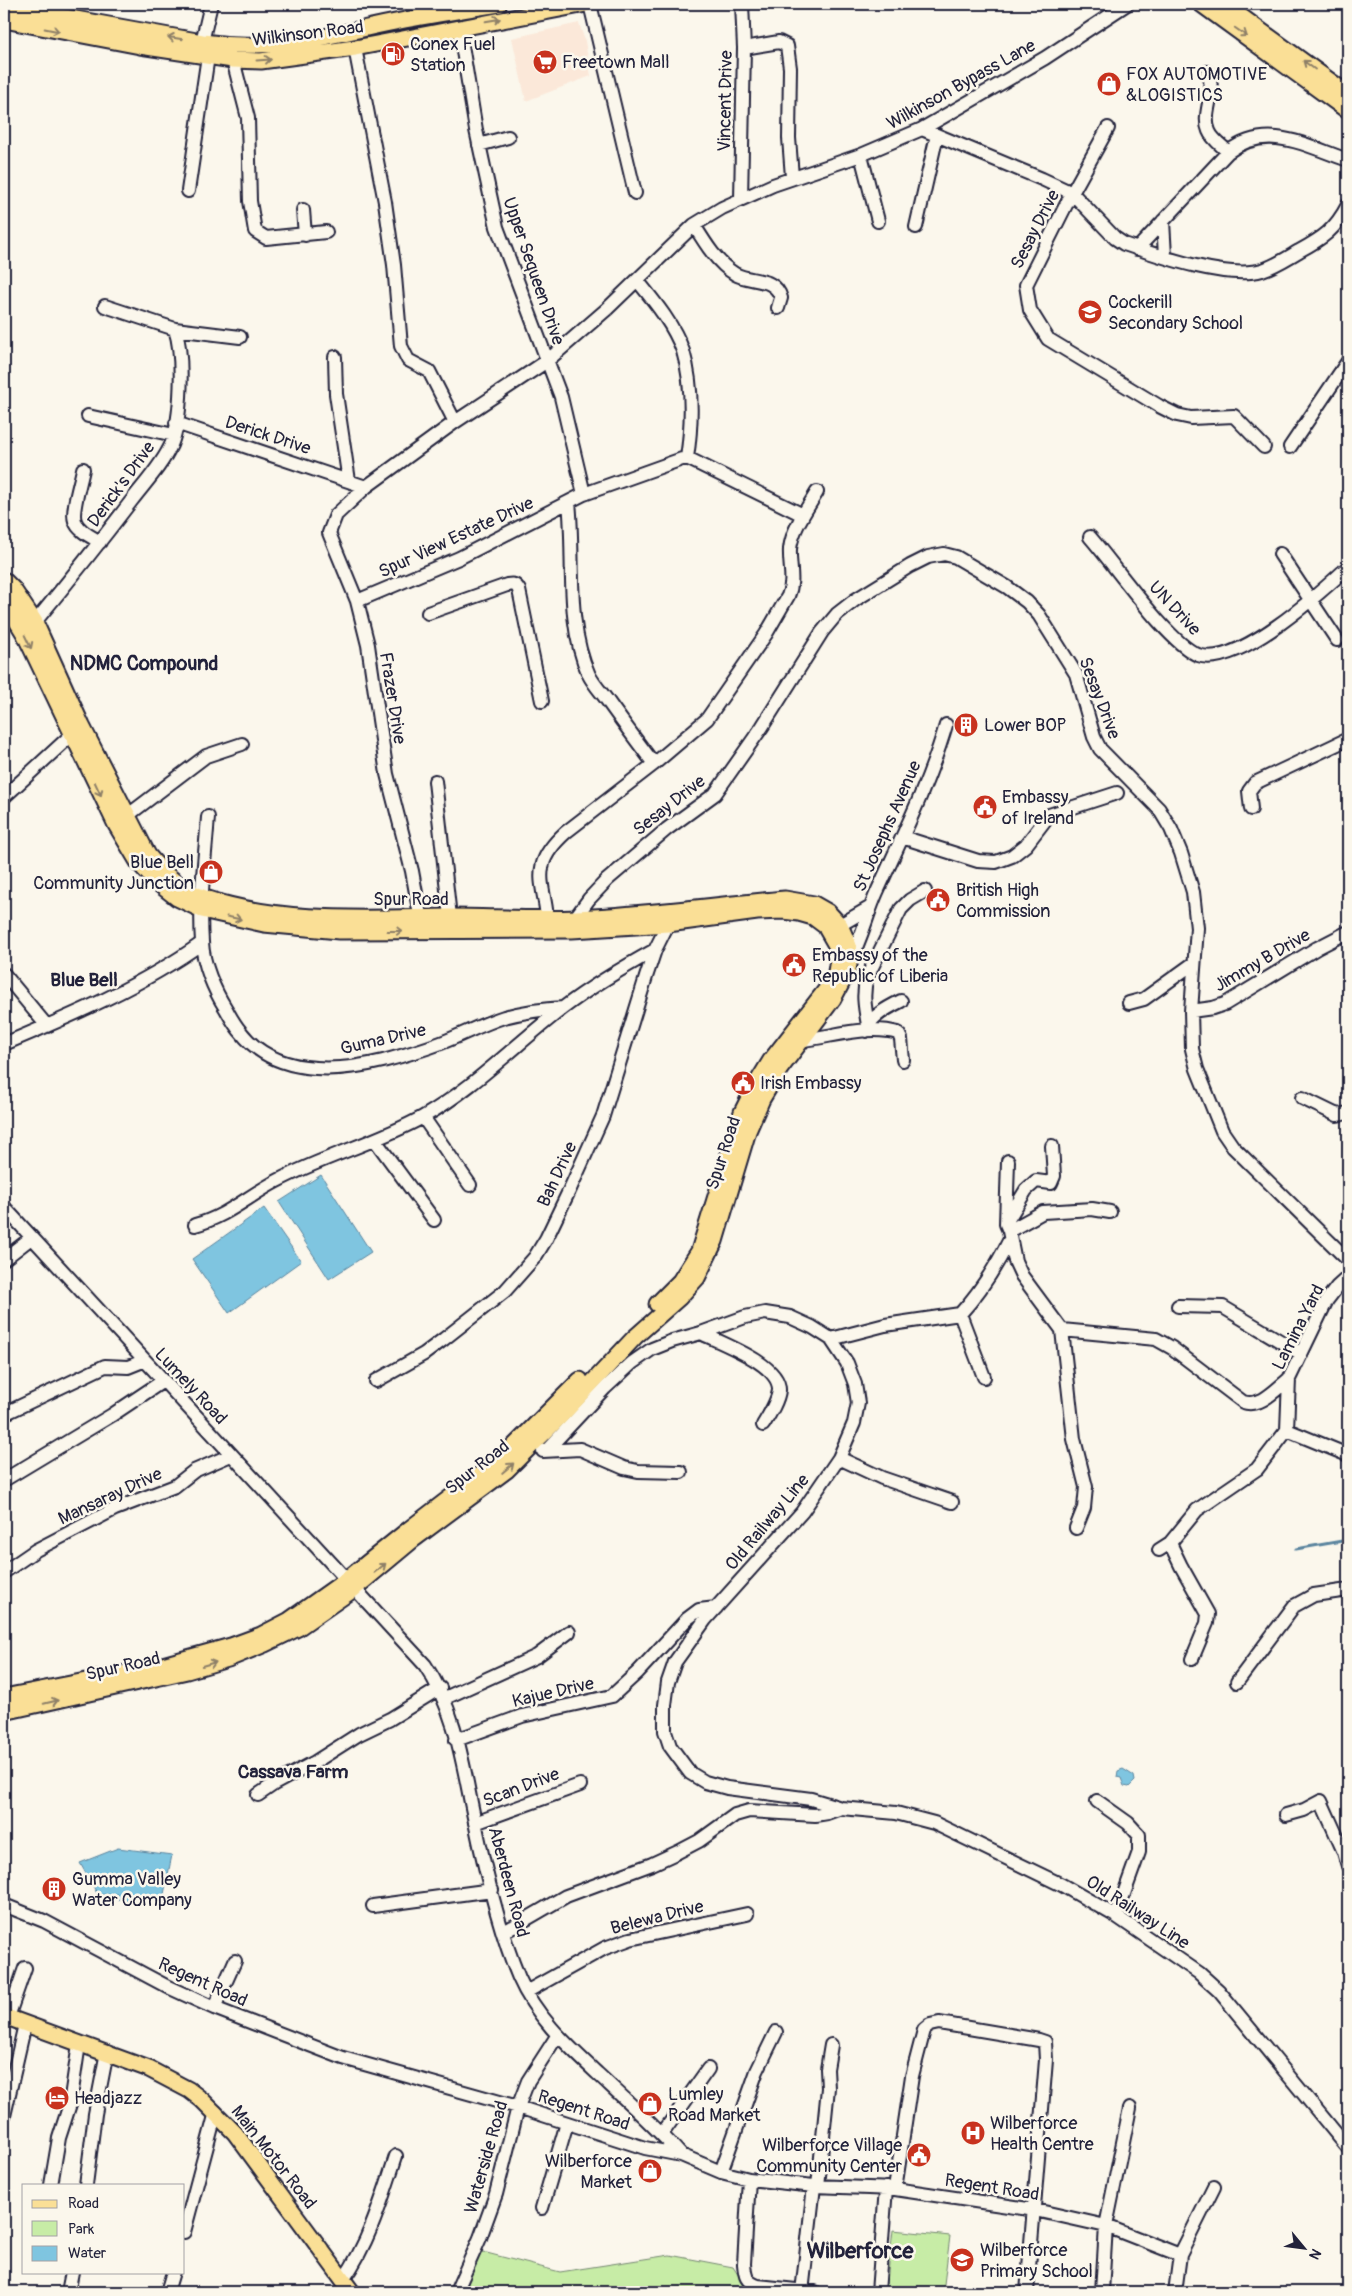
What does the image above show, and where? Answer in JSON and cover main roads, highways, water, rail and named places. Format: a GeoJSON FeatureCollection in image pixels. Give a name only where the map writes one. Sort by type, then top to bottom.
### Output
{"type":"FeatureCollection","features":[{"type":"Feature","properties":{"kind":"main road","name":"Wilkinson Road"},"geometry":{"type":"LineString","coordinates":[[4,20],[140,46],[205,49],[226,46],[298,43],[460,7],[499,4]]}},
{"type":"Feature","properties":{"kind":"main road","name":"Wilkinson Road"},"geometry":{"type":"LineString","coordinates":[[4,6],[205,49],[234,60],[261,61],[354,48],[540,8],[586,4]]}},
{"type":"Feature","properties":{"kind":"main road"},"geometry":{"type":"LineString","coordinates":[[1201,4],[1348,111]]}},
{"type":"Feature","properties":{"kind":"main road"},"geometry":{"type":"LineString","coordinates":[[1224,4],[1348,94]]}},
{"type":"Feature","properties":{"kind":"main road"},"geometry":{"type":"LineString","coordinates":[[397,22],[400,38]]}},
{"type":"Feature","properties":{"kind":"main road","name":"Spur Road"},"geometry":{"type":"LineString","coordinates":[[4,580],[10,606],[24,633],[148,855],[162,872],[202,904]]}},
{"type":"Feature","properties":{"kind":"main road","name":"Spur Road"},"geometry":{"type":"LineString","coordinates":[[4,1712],[153,1673],[231,1646],[288,1621],[350,1585],[526,1453],[635,1337],[679,1298],[697,1278],[709,1240],[762,1100],[780,1069],[842,986],[850,960],[847,939],[840,925],[828,912],[814,904],[800,900],[785,899],[715,912],[668,918],[574,924],[340,925],[264,924],[177,898],[154,880],[138,862],[116,825],[35,622],[10,606]]}},
{"type":"Feature","properties":{"kind":"main road","name":"Spur Road"},"geometry":{"type":"LineString","coordinates":[[350,1585],[520,1442],[609,1349],[680,1281],[709,1240],[742,1112],[771,1060],[828,987],[836,972],[838,959],[832,937],[825,926],[813,917],[799,912],[783,911],[715,912]]}},
{"type":"Feature","properties":{"kind":"main road","name":"Spur Road"},"geometry":{"type":"LineString","coordinates":[[422,925],[450,917],[471,924]]}},
{"type":"Feature","properties":{"kind":"main road","name":"Spur Road"},"geometry":{"type":"LineString","coordinates":[[4,1697],[153,1673]]}},
{"type":"Feature","properties":{"kind":"main road","name":"Main Motor Road"},"geometry":{"type":"LineString","coordinates":[[6,2017],[79,2044],[107,2052],[149,2069],[189,2090],[216,2112],[235,2133],[348,2286]]}},
{"type":"Feature","properties":{"kind":"water"},"geometry":{"type":"Polygon","coordinates":[[[321,1175],[371,1252],[329,1279],[279,1202],[321,1175]]]}},
{"type":"Feature","properties":{"kind":"water"},"geometry":{"type":"Polygon","coordinates":[[[264,1208],[301,1261],[229,1313],[192,1259],[264,1208]]]}},
{"type":"Feature","properties":{"kind":"water"},"geometry":{"type":"Polygon","coordinates":[[[1123,1769],[1134,1776],[1135,1781],[1129,1787],[1124,1786],[1121,1778],[1117,1777],[1118,1771],[1123,1769]]]}},
{"type":"Feature","properties":{"kind":"water"},"geometry":{"type":"Polygon","coordinates":[[[118,1848],[172,1855],[162,1904],[117,1899],[117,1894],[98,1895],[80,1863],[118,1848]]]}},
{"type":"Feature","properties":{"kind":"waterway"},"geometry":{"type":"LineString","coordinates":[[1296,1549],[1348,1540]]}},
{"type":"Feature","properties":{"kind":"place","name":"Conex Fuel Station"},"geometry":{"type":"Point","coordinates":[393,54]}},
{"type":"Feature","properties":{"kind":"place","name":"Freetown Mall"},"geometry":{"type":"Point","coordinates":[545,62]}},
{"type":"Feature","properties":{"kind":"place","name":"FOX AUTOMOTIVE &LOGISTICS"},"geometry":{"type":"Point","coordinates":[1109,84]}},
{"type":"Feature","properties":{"kind":"place","name":"Cockerill Secondary School"},"geometry":{"type":"Point","coordinates":[1090,312]}},
{"type":"Feature","properties":{"kind":"place","name":"Lower BOP"},"geometry":{"type":"Point","coordinates":[966,725]}},
{"type":"Feature","properties":{"kind":"place","name":"Embassy of Ireland"},"geometry":{"type":"Point","coordinates":[985,807]}},
{"type":"Feature","properties":{"kind":"place","name":"Blue Bell Community Junction"},"geometry":{"type":"Point","coordinates":[211,872]}},
{"type":"Feature","properties":{"kind":"place","name":"British High Commission"},"geometry":{"type":"Point","coordinates":[938,900]}},
{"type":"Feature","properties":{"kind":"place","name":"Embassy of the Republic of Liberia"},"geometry":{"type":"Point","coordinates":[794,965]}},
{"type":"Feature","properties":{"kind":"place","name":"Irish Embassy"},"geometry":{"type":"Point","coordinates":[743,1083]}},
{"type":"Feature","properties":{"kind":"place","name":"Gumma Valley Water Company"},"geometry":{"type":"Point","coordinates":[54,1889]}},
{"type":"Feature","properties":{"kind":"place","name":"Headjazz"},"geometry":{"type":"Point","coordinates":[57,2098]}},
{"type":"Feature","properties":{"kind":"place","name":"Lumley Road Market"},"geometry":{"type":"Point","coordinates":[650,2104]}},
{"type":"Feature","properties":{"kind":"place","name":"Wilberforce Health Centre"},"geometry":{"type":"Point","coordinates":[973,2133]}},
{"type":"Feature","properties":{"kind":"place","name":"Wilberforce Village Community Center"},"geometry":{"type":"Point","coordinates":[919,2155]}},
{"type":"Feature","properties":{"kind":"place","name":"Wilberforce Market"},"geometry":{"type":"Point","coordinates":[650,2171]}},
{"type":"Feature","properties":{"kind":"place","name":"Wilberforce Primary School"},"geometry":{"type":"Point","coordinates":[962,2260]}},
{"type":"Feature","properties":{"kind":"district","name":"NDMC Compound"},"geometry":{"type":"Point","coordinates":[144,663]}},
{"type":"Feature","properties":{"kind":"district","name":"Blue Bell"},"geometry":{"type":"Point","coordinates":[84,979]}},
{"type":"Feature","properties":{"kind":"district","name":"Cassava Farm"},"geometry":{"type":"Point","coordinates":[293,1771]}},
{"type":"Feature","properties":{"kind":"district","name":"Wilberforce"},"geometry":{"type":"Point","coordinates":[860,2250]}}]}
